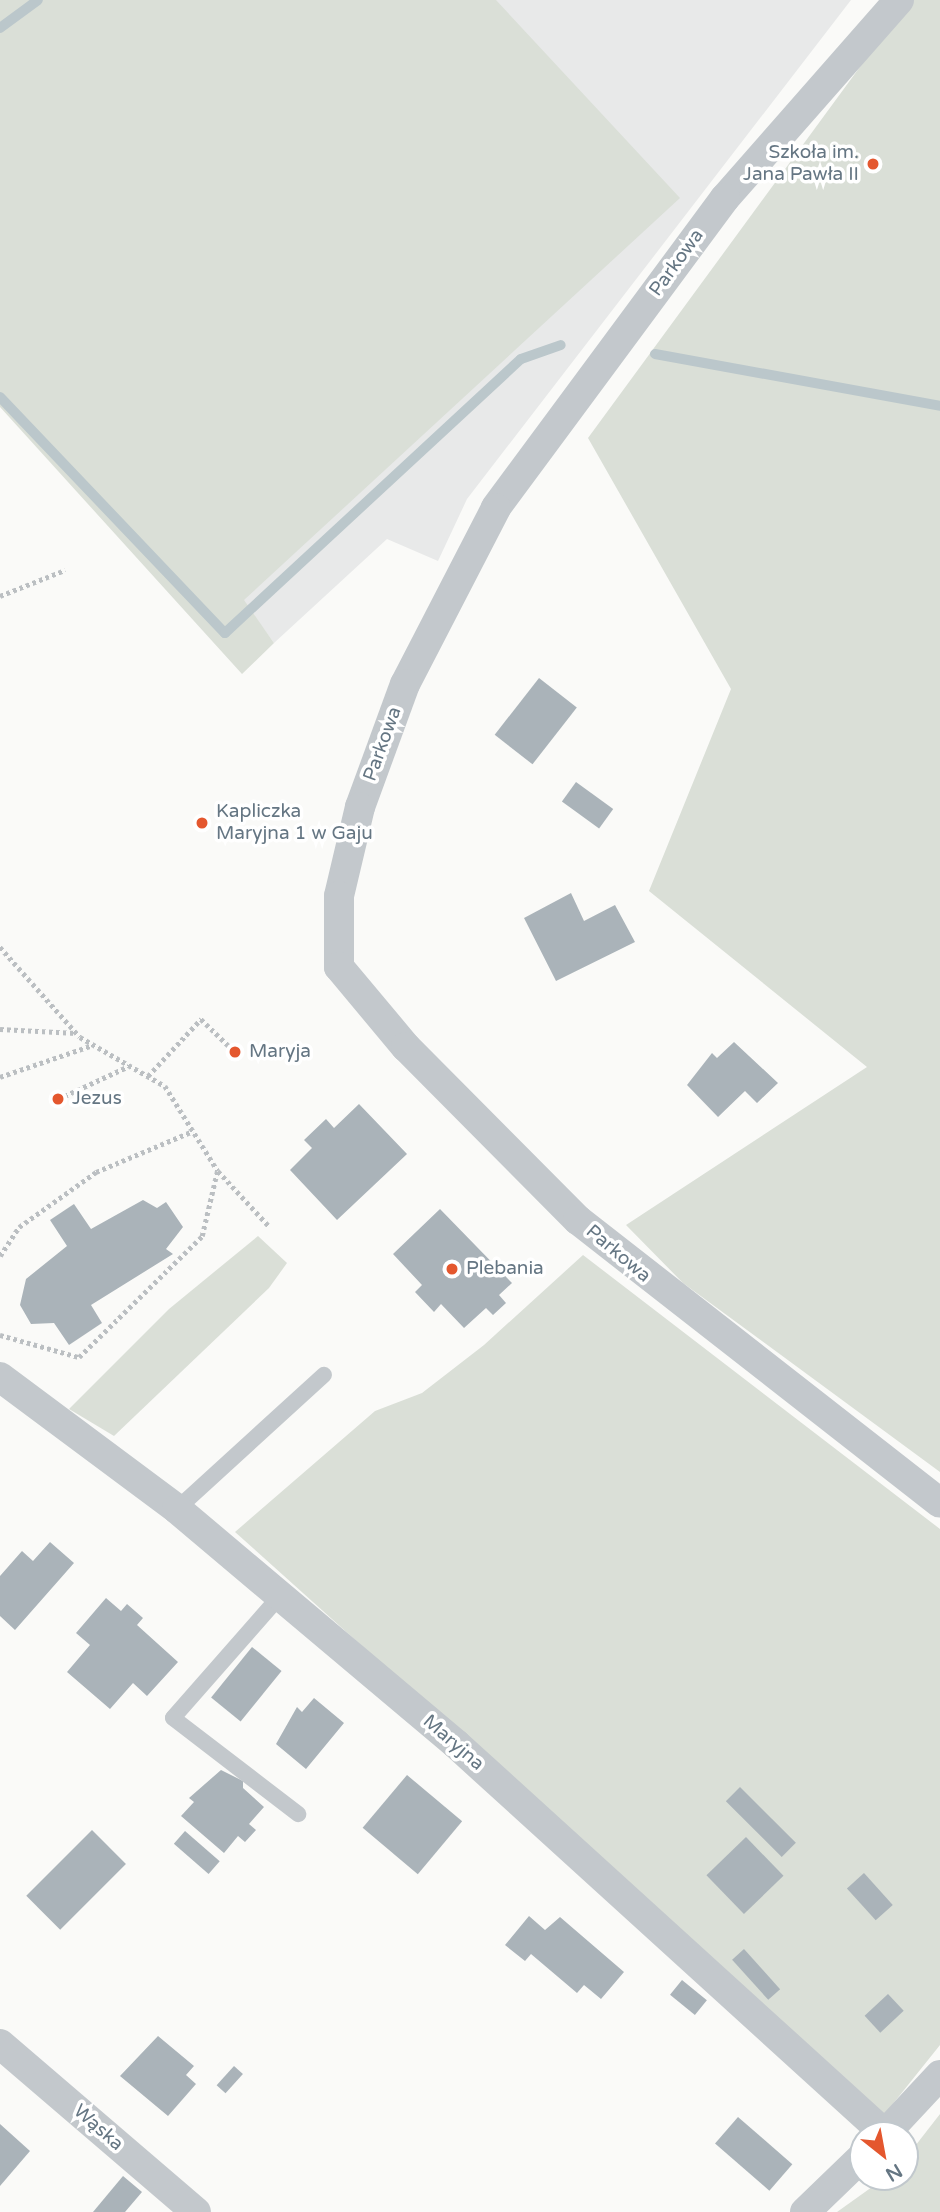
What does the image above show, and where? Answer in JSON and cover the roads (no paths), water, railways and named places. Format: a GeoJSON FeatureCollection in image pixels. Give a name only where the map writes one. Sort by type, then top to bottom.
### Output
{"type":"FeatureCollection","features":[{"type":"Feature","properties":{"kind":"street","name":"Parkowa"},"geometry":{"type":"LineString","coordinates":[[898,0],[725,198],[496,508],[405,684],[360,807],[339,896],[339,967],[406,1047],[578,1220],[940,1503]]}},
{"type":"Feature","properties":{"kind":"street","name":"Maryjna"},"geometry":{"type":"LineString","coordinates":[[0,1377],[177,1509],[456,1744],[871,2121]]}},
{"type":"Feature","properties":{"kind":"street","name":"Wąska"},"geometry":{"type":"LineString","coordinates":[[0,2044],[196,2212]]}},
{"type":"Feature","properties":{"kind":"street"},"geometry":{"type":"LineString","coordinates":[[897,2121],[940,2075]]}},
{"type":"Feature","properties":{"kind":"street"},"geometry":{"type":"LineString","coordinates":[[805,2212],[849,2170]]}},
{"type":"Feature","properties":{"kind":"lane"},"geometry":{"type":"LineString","coordinates":[[177,1509],[324,1375]]}},
{"type":"Feature","properties":{"kind":"lane"},"geometry":{"type":"LineString","coordinates":[[280,1596],[173,1718],[298,1814]]}},
{"type":"Feature","properties":{"kind":"waterway"},"geometry":{"type":"LineString","coordinates":[[0,28],[38,0]]}},
{"type":"Feature","properties":{"kind":"waterway"},"geometry":{"type":"LineString","coordinates":[[0,397],[225,633],[521,359],[561,345]]}},
{"type":"Feature","properties":{"kind":"waterway"},"geometry":{"type":"LineString","coordinates":[[655,354],[940,406]]}},
{"type":"Feature","properties":{"kind":"place","name":"Szkoła im. Jana Pawła II"},"geometry":{"type":"Point","coordinates":[873,164]}},
{"type":"Feature","properties":{"kind":"place","name":"Kapliczka Maryjna 1 w Gaju"},"geometry":{"type":"Point","coordinates":[202,823]}},
{"type":"Feature","properties":{"kind":"place","name":"Maryja"},"geometry":{"type":"Point","coordinates":[235,1052]}},
{"type":"Feature","properties":{"kind":"place","name":"Jezus"},"geometry":{"type":"Point","coordinates":[58,1099]}},
{"type":"Feature","properties":{"kind":"place","name":"Plebania"},"geometry":{"type":"Point","coordinates":[452,1269]}}]}
